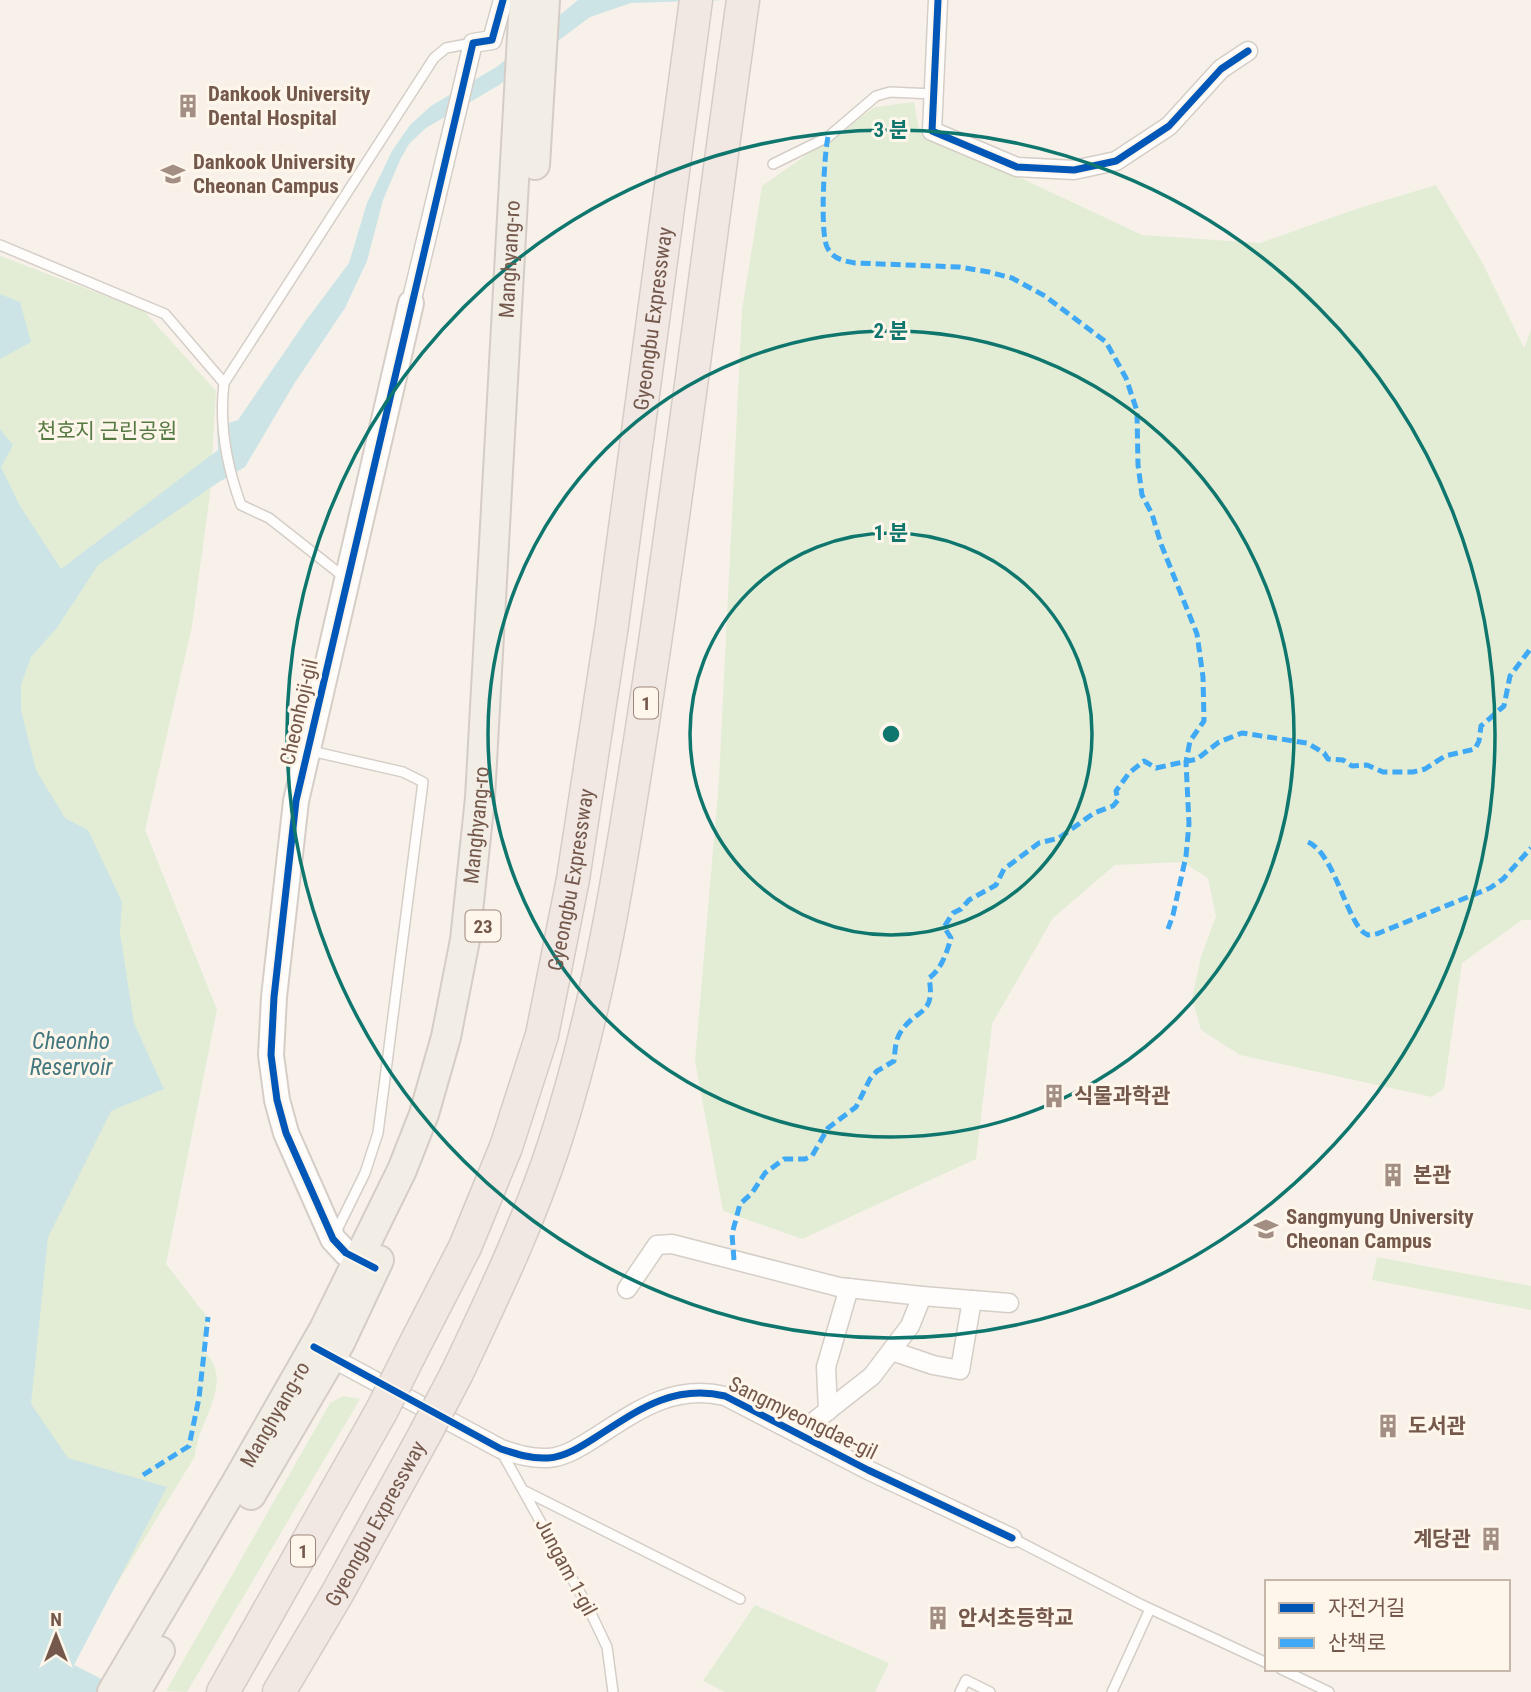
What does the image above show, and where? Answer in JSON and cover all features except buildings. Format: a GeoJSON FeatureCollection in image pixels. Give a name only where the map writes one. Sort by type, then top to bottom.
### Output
{"type":"FeatureCollection","features":[{"type":"Feature","properties":{"kind":"highway","name":"Gyeongbu Expressway"},"geometry":{"type":"LineString","coordinates":[[279,1692],[337,1594],[425,1434],[457,1374],[511,1258],[554,1146],[590,1020],[619,875],[657,629],[743,4]]}},
{"type":"Feature","properties":{"kind":"highway","name":"Gyeongbu Expressway"},"geometry":{"type":"LineString","coordinates":[[223,1692],[382,1409],[465,1247],[506,1147],[542,1035],[573,879],[610,639],[696,5]]}},
{"type":"Feature","properties":{"kind":"main road","name":"Manghyang-ro"},"geometry":{"type":"LineString","coordinates":[[127,1687],[323,1352],[366,1264],[424,1114],[446,1037],[465,940],[480,798],[536,6]]}},
{"type":"Feature","properties":{"kind":"street"},"geometry":{"type":"LineString","coordinates":[[938,0],[932,131],[1017,167],[1073,170],[1116,161],[1169,126],[1222,69],[1248,51]]}},
{"type":"Feature","properties":{"kind":"street"},"geometry":{"type":"LineString","coordinates":[[472,50],[492,40],[536,6]]}},
{"type":"Feature","properties":{"kind":"street","name":"Cheonhoji-gil"},"geometry":{"type":"LineString","coordinates":[[366,1264],[346,1253],[332,1239],[286,1133],[277,1100],[271,1055],[274,997],[296,801],[472,50]]}},
{"type":"Feature","properties":{"kind":"street"},"geometry":{"type":"LineString","coordinates":[[627,1289],[657,1245],[672,1244],[849,1287],[1009,1303]]}},
{"type":"Feature","properties":{"kind":"street"},"geometry":{"type":"LineString","coordinates":[[828,1411],[827,1367],[849,1287]]}},
{"type":"Feature","properties":{"kind":"street"},"geometry":{"type":"LineString","coordinates":[[798,1434],[872,1376],[910,1326],[922,1296]]}},
{"type":"Feature","properties":{"kind":"street"},"geometry":{"type":"LineString","coordinates":[[891,1351],[933,1365],[960,1370],[972,1300]]}},
{"type":"Feature","properties":{"kind":"street","name":"Sangmyeongdae-gil"},"geometry":{"type":"LineString","coordinates":[[323,1352],[501,1449],[526,1458],[550,1458],[578,1449],[656,1400],[680,1394],[706,1392],[724,1396],[1012,1538]]}},
{"type":"Feature","properties":{"kind":"lane"},"geometry":{"type":"LineString","coordinates":[[348,580],[269,518],[241,505],[230,477],[221,404],[224,383],[434,58],[446,48],[472,50]]}},
{"type":"Feature","properties":{"kind":"lane"},"geometry":{"type":"LineString","coordinates":[[773,164],[828,137],[877,96],[890,92],[933,94]]}},
{"type":"Feature","properties":{"kind":"lane"},"geometry":{"type":"LineString","coordinates":[[0,245],[165,314],[224,383]]}},
{"type":"Feature","properties":{"kind":"lane"},"geometry":{"type":"LineString","coordinates":[[308,751],[403,772],[423,782],[378,1133],[365,1173],[332,1239]]}},
{"type":"Feature","properties":{"kind":"lane","name":"Jungam 1-gil"},"geometry":{"type":"LineString","coordinates":[[501,1449],[588,1607],[607,1647],[613,1692]]}},
{"type":"Feature","properties":{"kind":"lane"},"geometry":{"type":"LineString","coordinates":[[523,1490],[740,1598]]}},
{"type":"Feature","properties":{"kind":"lane","name":"Sangmyeongdae-gil"},"geometry":{"type":"LineString","coordinates":[[1012,1538],[1150,1609],[1265,1662]]}},
{"type":"Feature","properties":{"kind":"lane"},"geometry":{"type":"LineString","coordinates":[[1112,1692],[1150,1609]]}},
{"type":"Feature","properties":{"kind":"lane"},"geometry":{"type":"LineString","coordinates":[[1284,1671],[1329,1692]]}},
{"type":"Feature","properties":{"kind":"lane"},"geometry":{"type":"LineString","coordinates":[[960,1692],[966,1680],[990,1692]]}},
{"type":"Feature","properties":{"kind":"green space"},"geometry":{"type":"Polygon","coordinates":[[[914,102],[919,130],[1142,235],[1260,243],[1359,208],[1436,185],[1482,262],[1524,348],[1531,330],[1531,920],[1522,920],[1462,963],[1444,1088],[1432,1097],[1240,1055],[1201,1030],[1192,998],[1201,957],[1216,916],[1208,878],[1182,862],[1115,865],[1053,918],[992,1024],[976,1159],[802,1239],[723,1211],[695,1061],[719,780],[742,310],[762,186],[875,107],[914,102]]]}},
{"type":"Feature","properties":{"kind":"green space","name":"천호지 근린공원"},"geometry":{"type":"Polygon","coordinates":[[[0,256],[143,310],[216,391],[210,494],[192,626],[145,830],[217,1010],[166,1264],[207,1317],[204,1351],[213,1363],[217,1376],[216,1389],[195,1456],[51,1692],[0,1692],[0,256]]]}},
{"type":"Feature","properties":{"kind":"green space"},"geometry":{"type":"Polygon","coordinates":[[[1377,1257],[1531,1286],[1531,1310],[1372,1280],[1377,1257]]]}},
{"type":"Feature","properties":{"kind":"green space"},"geometry":{"type":"Polygon","coordinates":[[[343,1396],[360,1399],[187,1692],[166,1691],[330,1403],[343,1396]]]}},
{"type":"Feature","properties":{"kind":"green space"},"geometry":{"type":"Polygon","coordinates":[[[755,1605],[889,1663],[875,1692],[725,1692],[703,1681],[755,1605]]]}},
{"type":"Feature","properties":{"kind":"water","name":"Cheonho Reservoir"},"geometry":{"type":"Polygon","coordinates":[[[578,0],[727,0],[631,3],[590,17],[499,85],[426,128],[409,144],[383,200],[367,261],[345,308],[294,384],[245,467],[98,565],[56,629],[31,657],[21,685],[21,710],[36,770],[65,818],[88,830],[122,902],[120,933],[134,1023],[164,1089],[111,1111],[48,1237],[31,1404],[68,1458],[167,1487],[74,1665],[127,1692],[0,1692],[0,429],[13,445],[1,467],[20,506],[61,569],[218,450],[217,427],[238,420],[349,263],[367,203],[392,151],[410,125],[431,106],[498,66],[578,0]]]}},
{"type":"Feature","properties":{"kind":"water"},"geometry":{"type":"Polygon","coordinates":[[[0,294],[20,302],[31,342],[0,359],[0,294]]]}},
{"type":"Feature","properties":{"kind":"marked path"},"geometry":{"type":"LineString","coordinates":[[828,137],[823,210],[827,247],[835,257],[855,263],[959,267],[1012,278],[1045,296],[1106,342],[1126,378],[1137,411],[1138,465],[1142,495],[1152,514],[1161,544],[1197,634],[1203,677],[1204,721],[1190,741],[1186,762],[1189,824],[1186,856],[1168,929]]}},
{"type":"Feature","properties":{"kind":"marked path"},"geometry":{"type":"LineString","coordinates":[[734,1260],[732,1234],[740,1204],[752,1193],[765,1173],[784,1159],[805,1159],[812,1156],[828,1128],[856,1107],[870,1079],[877,1071],[894,1061],[900,1033],[927,1006],[930,999],[929,978],[940,966],[948,949],[951,938],[944,927],[953,913],[969,900],[996,885],[1004,869],[1039,843],[1059,838],[1094,813],[1113,806],[1118,800],[1116,791],[1129,773],[1144,761],[1156,768],[1197,759],[1219,742],[1242,733],[1307,743],[1324,753],[1328,759],[1343,760],[1352,766],[1367,765],[1383,772],[1413,772],[1425,769],[1445,756],[1475,749],[1481,726],[1504,706],[1510,676],[1531,648]]}},
{"type":"Feature","properties":{"kind":"marked path"},"geometry":{"type":"LineString","coordinates":[[1308,842],[1318,849],[1326,861],[1354,920],[1368,935],[1490,888],[1503,879],[1531,848]]}},
{"type":"Feature","properties":{"kind":"marked path"},"geometry":{"type":"LineString","coordinates":[[143,1475],[189,1446],[199,1398],[208,1317]]}},
{"type":"Feature","properties":{"kind":"cycle path"},"geometry":{"type":"LineString","coordinates":[[375,1268],[346,1253],[333,1239],[286,1133],[277,1100],[271,1055],[274,997],[296,801],[473,43],[492,40],[503,0]]}},
{"type":"Feature","properties":{"kind":"cycle path"},"geometry":{"type":"LineString","coordinates":[[938,0],[932,131],[1017,167],[1074,170],[1116,161],[1169,126],[1221,69],[1248,51]]}},
{"type":"Feature","properties":{"kind":"cycle path"},"geometry":{"type":"LineString","coordinates":[[314,1347],[501,1449],[536,1458],[567,1453],[642,1409],[672,1397],[706,1393],[725,1396],[868,1470],[1012,1538]]}},
{"type":"Feature","properties":{"kind":"place","name":"Dankook University Dental Hospital"},"geometry":{"type":"Point","coordinates":[188,106]}},
{"type":"Feature","properties":{"kind":"place","name":"Dankook University Cheonan Campus"},"geometry":{"type":"Point","coordinates":[173,174]}},
{"type":"Feature","properties":{"kind":"place","name":"식물과학관"},"geometry":{"type":"Point","coordinates":[1054,1096]}},
{"type":"Feature","properties":{"kind":"place","name":"본관"},"geometry":{"type":"Point","coordinates":[1393,1175]}},
{"type":"Feature","properties":{"kind":"place","name":"Sangmyung University Cheonan Campus"},"geometry":{"type":"Point","coordinates":[1266,1229]}},
{"type":"Feature","properties":{"kind":"place","name":"도서관"},"geometry":{"type":"Point","coordinates":[1388,1426]}},
{"type":"Feature","properties":{"kind":"place","name":"계당관"},"geometry":{"type":"Point","coordinates":[1491,1539]}},
{"type":"Feature","properties":{"kind":"place","name":"안서초등학교"},"geometry":{"type":"Point","coordinates":[938,1618]}}]}
